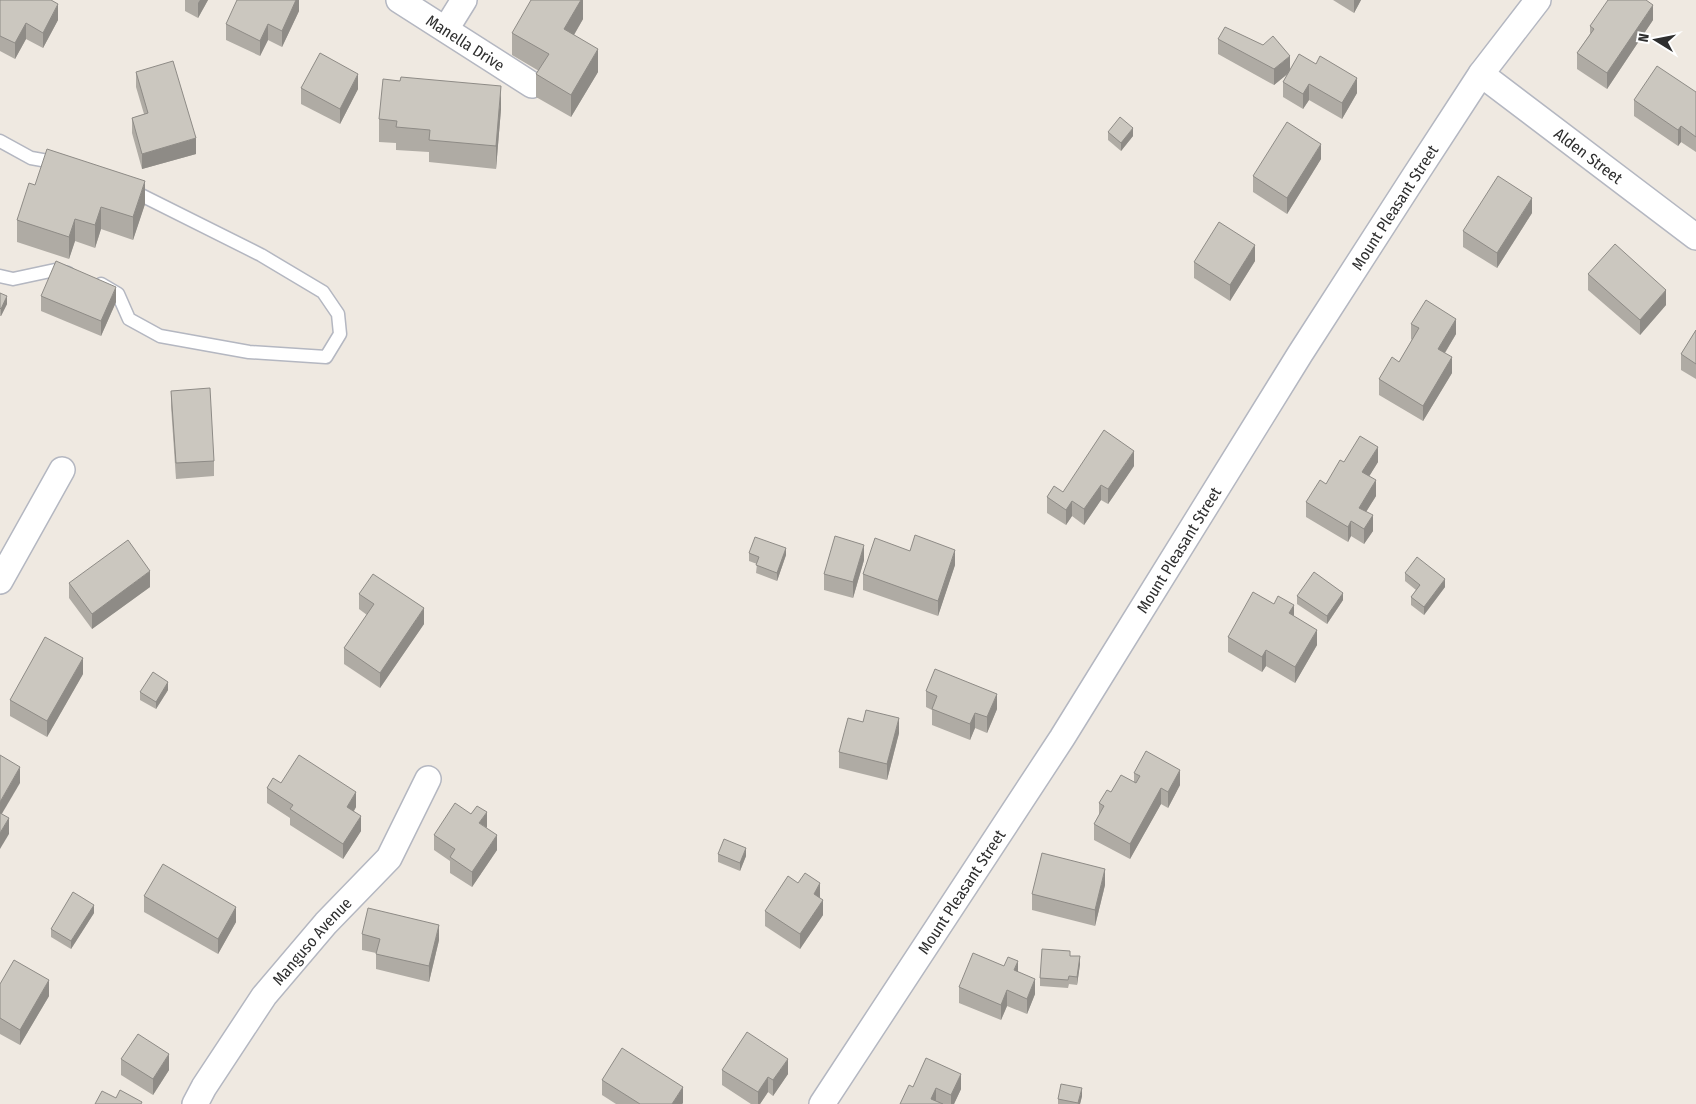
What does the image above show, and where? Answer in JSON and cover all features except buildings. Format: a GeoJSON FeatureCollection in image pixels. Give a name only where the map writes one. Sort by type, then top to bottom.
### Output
{"type":"FeatureCollection","features":[{"type":"Feature","properties":{"kind":"street","name":"Manella Drive"},"geometry":{"type":"LineString","coordinates":[[399,0],[532,85]]}},
{"type":"Feature","properties":{"kind":"street"},"geometry":{"type":"LineString","coordinates":[[446,29],[464,0]]}},
{"type":"Feature","properties":{"kind":"street","name":"Mount Pleasant Street"},"geometry":{"type":"LineString","coordinates":[[822,1104],[1062,738],[1305,346],[1481,74],[1538,0]]}},
{"type":"Feature","properties":{"kind":"street","name":"Alden Street"},"geometry":{"type":"LineString","coordinates":[[1481,74],[1696,237]]}},
{"type":"Feature","properties":{"kind":"street"},"geometry":{"type":"LineString","coordinates":[[0,581],[62,470]]}},
{"type":"Feature","properties":{"kind":"street","name":"Manguso Avenue"},"geometry":{"type":"LineString","coordinates":[[195,1104],[204,1087],[264,996],[326,923],[389,858],[428,779]]}},
{"type":"Feature","properties":{"kind":"lane"},"geometry":{"type":"LineString","coordinates":[[0,141],[31,158],[69,164]]}},
{"type":"Feature","properties":{"kind":"lane"},"geometry":{"type":"LineString","coordinates":[[0,276],[13,280],[54,270],[95,280],[118,294],[129,319],[160,336],[249,352],[326,356],[340,334],[338,314],[323,292],[261,255],[120,185]]}}]}
